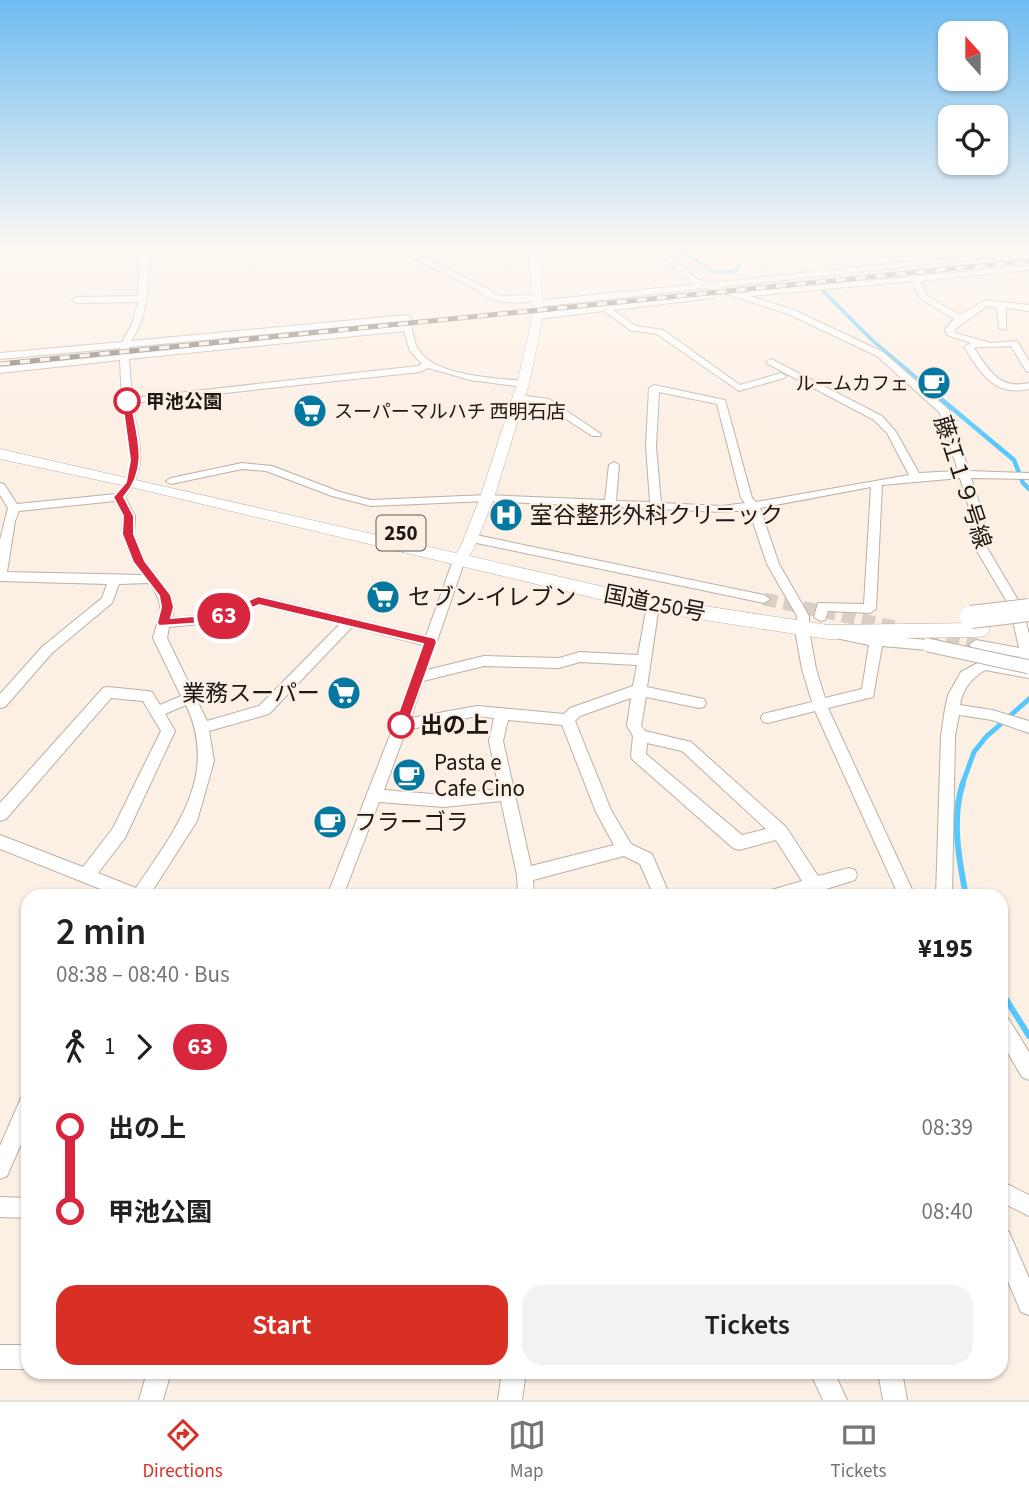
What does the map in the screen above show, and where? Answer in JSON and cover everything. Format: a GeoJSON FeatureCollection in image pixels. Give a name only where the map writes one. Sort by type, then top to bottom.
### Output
{"type":"FeatureCollection","features":[{"type":"Feature","properties":{"kind":"highway","name":"国道250号"},"geometry":{"type":"LineString","coordinates":[[0,443],[128,484],[171,481],[466,549],[813,624]]}},
{"type":"Feature","properties":{"kind":"highway","name":"国道250号"},"geometry":{"type":"LineString","coordinates":[[0,454],[128,484],[466,549],[653,604],[906,633],[976,631],[1029,624]]}},
{"type":"Feature","properties":{"kind":"highway","name":"国道250号"},"geometry":{"type":"LineString","coordinates":[[976,631],[1029,610]]}},
{"type":"Feature","properties":{"kind":"street"},"geometry":{"type":"LineString","coordinates":[[138,313],[134,334],[124,345],[123,359],[136,460],[128,484],[128,534],[139,562],[165,595],[168,607],[160,638],[201,728],[207,761],[190,821],[143,889]]}},
{"type":"Feature","properties":{"kind":"street"},"geometry":{"type":"LineString","coordinates":[[338,889],[487,498],[523,384],[536,313]]}},
{"type":"Feature","properties":{"kind":"street"},"geometry":{"type":"LineString","coordinates":[[613,313],[633,328],[660,332],[739,388],[781,376]]}},
{"type":"Feature","properties":{"kind":"street","name":"藤江１９号線"},"geometry":{"type":"LineString","coordinates":[[791,313],[833,330],[880,354],[945,412],[978,518],[980,546],[1016,607],[1028,658]]}},
{"type":"Feature","properties":{"kind":"street"},"geometry":{"type":"LineString","coordinates":[[950,313],[960,319]]}},
{"type":"Feature","properties":{"kind":"street"},"geometry":{"type":"LineString","coordinates":[[969,313],[949,330],[951,335],[977,344]]}},
{"type":"Feature","properties":{"kind":"street"},"geometry":{"type":"LineString","coordinates":[[1002,313],[1003,328]]}},
{"type":"Feature","properties":{"kind":"street"},"geometry":{"type":"LineString","coordinates":[[0,356],[407,318],[413,348],[421,359],[447,372],[523,384]]}},
{"type":"Feature","properties":{"kind":"street"},"geometry":{"type":"LineString","coordinates":[[0,370],[408,328]]}},
{"type":"Feature","properties":{"kind":"street"},"geometry":{"type":"LineString","coordinates":[[1029,369],[1014,343],[977,344],[969,347],[991,380],[1004,386],[1029,386]]}},
{"type":"Feature","properties":{"kind":"street"},"geometry":{"type":"LineString","coordinates":[[771,362],[878,418],[891,432],[916,477]]}},
{"type":"Feature","properties":{"kind":"street"},"geometry":{"type":"LineString","coordinates":[[127,401],[420,369],[429,363]]}},
{"type":"Feature","properties":{"kind":"street"},"geometry":{"type":"LineString","coordinates":[[656,506],[651,446],[654,388],[721,402],[747,498],[754,507],[773,564],[813,624],[856,639],[1028,658]]}},
{"type":"Feature","properties":{"kind":"street"},"geometry":{"type":"LineString","coordinates":[[519,398],[547,401],[597,434]]}},
{"type":"Feature","properties":{"kind":"street"},"geometry":{"type":"LineString","coordinates":[[610,504],[614,465]]}},
{"type":"Feature","properties":{"kind":"street"},"geometry":{"type":"LineString","coordinates":[[171,481],[242,466],[268,468],[336,494],[371,502],[487,498],[722,509],[754,507],[916,477],[965,474],[1029,476]]}},
{"type":"Feature","properties":{"kind":"street"},"geometry":{"type":"LineString","coordinates":[[128,484],[14,508],[4,522],[0,577],[152,579]]}},
{"type":"Feature","properties":{"kind":"street"},"geometry":{"type":"LineString","coordinates":[[877,484],[870,608],[822,606],[813,624],[809,669],[820,706],[904,889]]}},
{"type":"Feature","properties":{"kind":"street"},"geometry":{"type":"LineString","coordinates":[[0,486],[14,508]]}},
{"type":"Feature","properties":{"kind":"street"},"geometry":{"type":"LineString","coordinates":[[466,549],[764,599]]}},
{"type":"Feature","properties":{"kind":"street"},"geometry":{"type":"LineString","coordinates":[[0,703],[47,650],[108,600],[114,580]]}},
{"type":"Feature","properties":{"kind":"street"},"geometry":{"type":"LineString","coordinates":[[164,623],[220,618],[258,600],[430,642]]}},
{"type":"Feature","properties":{"kind":"street"},"geometry":{"type":"LineString","coordinates":[[653,604],[642,660],[634,726],[640,736],[638,756],[739,843],[780,832]]}},
{"type":"Feature","properties":{"kind":"street"},"geometry":{"type":"LineString","coordinates":[[201,728],[264,710],[349,622]]}},
{"type":"Feature","properties":{"kind":"street"},"geometry":{"type":"LineString","coordinates":[[976,631],[1028,658]]}},
{"type":"Feature","properties":{"kind":"street"},"geometry":{"type":"LineString","coordinates":[[768,718],[868,694],[876,640]]}},
{"type":"Feature","properties":{"kind":"street"},"geometry":{"type":"LineString","coordinates":[[418,677],[484,661],[559,663],[580,657],[642,660]]}},
{"type":"Feature","properties":{"kind":"street"},"geometry":{"type":"LineString","coordinates":[[944,889],[947,736],[955,695],[966,676],[983,665],[1026,674],[1028,658]]}},
{"type":"Feature","properties":{"kind":"street"},"geometry":{"type":"LineString","coordinates":[[567,720],[575,712],[639,690],[699,703]]}},
{"type":"Feature","properties":{"kind":"street"},"geometry":{"type":"LineString","coordinates":[[0,814],[108,692],[147,696],[168,732],[119,833],[86,876]]}},
{"type":"Feature","properties":{"kind":"street"},"geometry":{"type":"LineString","coordinates":[[157,712],[189,698]]}},
{"type":"Feature","properties":{"kind":"street"},"geometry":{"type":"LineString","coordinates":[[952,709],[992,715],[1025,726]]}},
{"type":"Feature","properties":{"kind":"street"},"geometry":{"type":"LineString","coordinates":[[401,725],[477,711],[567,720]]}},
{"type":"Feature","properties":{"kind":"street"},"geometry":{"type":"LineString","coordinates":[[502,713],[496,741],[526,889]]}},
{"type":"Feature","properties":{"kind":"street"},"geometry":{"type":"LineString","coordinates":[[567,720],[604,812],[625,849],[646,859],[659,889]]}},
{"type":"Feature","properties":{"kind":"street"},"geometry":{"type":"LineString","coordinates":[[640,736],[686,746],[780,832],[816,889]]}},
{"type":"Feature","properties":{"kind":"street"},"geometry":{"type":"LineString","coordinates":[[374,795],[444,801],[507,794]]}},
{"type":"Feature","properties":{"kind":"street"},"geometry":{"type":"LineString","coordinates":[[0,842],[120,889]]}},
{"type":"Feature","properties":{"kind":"street"},"geometry":{"type":"LineString","coordinates":[[525,875],[625,849]]}},
{"type":"Feature","properties":{"kind":"street"},"geometry":{"type":"LineString","coordinates":[[819,889],[849,874]]}},
{"type":"Feature","properties":{"kind":"street"},"geometry":{"type":"LineString","coordinates":[[1008,1036],[1029,1070]]}},
{"type":"Feature","properties":{"kind":"street"},"geometry":{"type":"LineString","coordinates":[[0,1169],[21,1121]]}},
{"type":"Feature","properties":{"kind":"street"},"geometry":{"type":"LineString","coordinates":[[1008,1195],[1029,1206]]}},
{"type":"Feature","properties":{"kind":"street"},"geometry":{"type":"LineString","coordinates":[[0,1207],[21,1208]]}},
{"type":"Feature","properties":{"kind":"street"},"geometry":{"type":"LineString","coordinates":[[1008,1256],[1029,1304]]}},
{"type":"Feature","properties":{"kind":"street"},"geometry":{"type":"LineString","coordinates":[[0,1357],[21,1357]]}},
{"type":"Feature","properties":{"kind":"street"},"geometry":{"type":"LineString","coordinates":[[151,1400],[157,1379]]}},
{"type":"Feature","properties":{"kind":"street"},"geometry":{"type":"LineString","coordinates":[[510,1400],[513,1379]]}},
{"type":"Feature","properties":{"kind":"street"},"geometry":{"type":"LineString","coordinates":[[825,1379],[835,1400]]}},
{"type":"Feature","properties":{"kind":"street"},"geometry":{"type":"LineString","coordinates":[[891,1379],[895,1400]]}},
{"type":"Feature","properties":{"kind":"waterway"},"geometry":{"type":"LineString","coordinates":[[845,313],[872,340],[930,389]]}},
{"type":"Feature","properties":{"kind":"waterway"},"geometry":{"type":"LineString","coordinates":[[928,388],[1014,460],[1023,483],[1029,489]]}},
{"type":"Feature","properties":{"kind":"waterway"},"geometry":{"type":"LineString","coordinates":[[962,785],[974,752],[986,737],[1029,699]]}},
{"type":"Feature","properties":{"kind":"waterway"},"geometry":{"type":"LineString","coordinates":[[963,783],[959,796],[957,825],[965,889]]}},
{"type":"Feature","properties":{"kind":"waterway"},"geometry":{"type":"LineString","coordinates":[[1008,1002],[1029,1036]]}},
{"type":"Feature","properties":{"kind":"tunnel"},"geometry":{"type":"LineString","coordinates":[[764,599],[900,628]]}},
{"type":"Feature","properties":{"kind":"tunnel"},"geometry":{"type":"LineString","coordinates":[[927,634],[976,645]]}},
{"type":"Feature","properties":{"kind":"railway"},"geometry":{"type":"LineString","coordinates":[[0,364],[506,313]]}},
{"type":"Feature","properties":{"kind":"bus line","name":"63"},"geometry":{"type":"LineString","coordinates":[[127,401],[136,460],[131,482],[119,497],[128,516],[128,534],[139,562],[165,595],[168,607],[164,623],[220,618],[258,600],[430,642],[401,725]]}},
{"type":"Feature","properties":{"kind":"place","name":"ルームカフェ"},"geometry":{"type":"Point","coordinates":[934,383]}},
{"type":"Feature","properties":{"kind":"place","name":"甲池公園"},"geometry":{"type":"Point","coordinates":[127,401]}},
{"type":"Feature","properties":{"kind":"place","name":"スーパーマルハチ 西明石店"},"geometry":{"type":"Point","coordinates":[310,411]}},
{"type":"Feature","properties":{"kind":"place","name":"室谷整形外科クリニック"},"geometry":{"type":"Point","coordinates":[506,515]}},
{"type":"Feature","properties":{"kind":"place","name":"セブン-イレブン"},"geometry":{"type":"Point","coordinates":[383,597]}},
{"type":"Feature","properties":{"kind":"place","name":"業務スーパー"},"geometry":{"type":"Point","coordinates":[344,693]}},
{"type":"Feature","properties":{"kind":"place","name":"出の上"},"geometry":{"type":"Point","coordinates":[401,725]}},
{"type":"Feature","properties":{"kind":"place","name":"Pasta e Cafe Cino"},"geometry":{"type":"Point","coordinates":[409,775]}},
{"type":"Feature","properties":{"kind":"place","name":"フラーゴラ"},"geometry":{"type":"Point","coordinates":[330,822]}}]}
